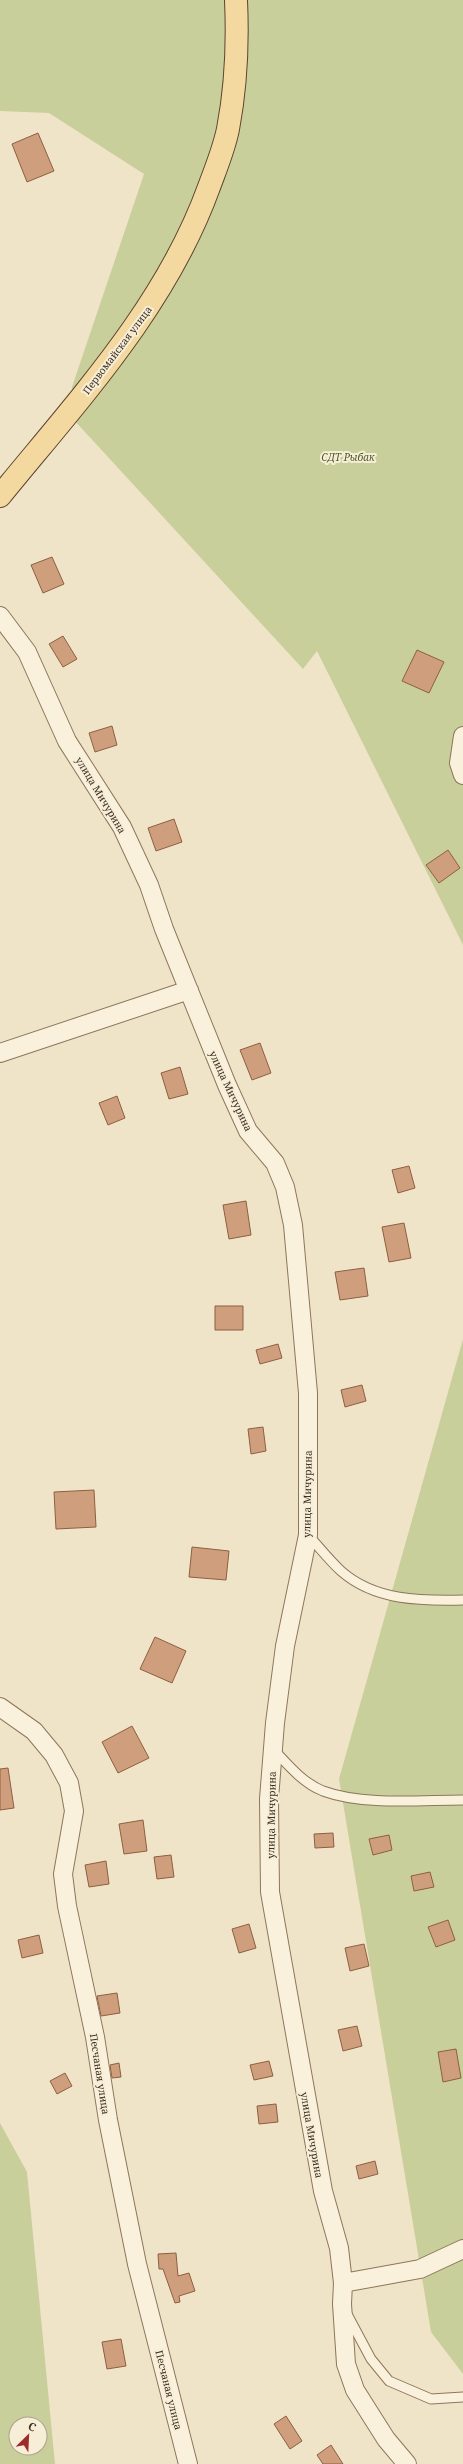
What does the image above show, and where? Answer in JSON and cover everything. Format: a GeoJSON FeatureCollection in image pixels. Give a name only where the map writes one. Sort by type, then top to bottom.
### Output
{"type":"FeatureCollection","features":[{"type":"Feature","properties":{"kind":"main road","name":"Первомайская улица"},"geometry":{"type":"LineString","coordinates":[[0,496],[134,331],[163,286],[186,243],[203,203],[228,130],[235,82],[238,41],[236,0]]}},
{"type":"Feature","properties":{"kind":"street","name":"улица Мичурина"},"geometry":{"type":"LineString","coordinates":[[0,616],[27,652],[67,740],[122,827],[150,885],[164,929],[190,990],[210,1047],[248,1131],[275,1163],[284,1186],[293,1225],[308,1393],[308,1535],[285,1646],[273,1749],[269,1799],[270,1892],[321,2184],[339,2248],[343,2283],[342,2304],[346,2364],[355,2390],[386,2439],[406,2464]]}},
{"type":"Feature","properties":{"kind":"street"},"geometry":{"type":"LineString","coordinates":[[463,736],[459,763],[463,775]]}},
{"type":"Feature","properties":{"kind":"street"},"geometry":{"type":"LineString","coordinates":[[0,1053],[190,990]]}},
{"type":"Feature","properties":{"kind":"street","name":"Песчаная улица"},"geometry":{"type":"LineString","coordinates":[[0,1707],[34,1731],[54,1755],[69,1783],[74,1811],[63,1874],[67,1906],[95,2037],[108,2120],[138,2264],[188,2464]]}},
{"type":"Feature","properties":{"kind":"street"},"geometry":{"type":"LineString","coordinates":[[343,2283],[420,2270],[463,2249]]}},
{"type":"Feature","properties":{"kind":"lane"},"geometry":{"type":"LineString","coordinates":[[308,1535],[342,1572],[374,1590],[415,1601],[463,1600]]}},
{"type":"Feature","properties":{"kind":"lane"},"geometry":{"type":"LineString","coordinates":[[273,1749],[299,1776],[322,1791],[358,1800],[463,1800]]}},
{"type":"Feature","properties":{"kind":"lane"},"geometry":{"type":"LineString","coordinates":[[342,2304],[371,2360],[388,2381],[431,2399],[463,2397]]}},
{"type":"Feature","properties":{"kind":"green space","name":"СДТ Рыбак"},"geometry":{"type":"Polygon","coordinates":[[[0,0],[463,0],[463,945],[317,651],[303,669],[73,419],[72,387],[144,174],[49,113],[0,111],[0,0]]]}},
{"type":"Feature","properties":{"kind":"green space"},"geometry":{"type":"Polygon","coordinates":[[[463,1339],[463,2374],[431,2332],[339,1779],[463,1339]]]}},
{"type":"Feature","properties":{"kind":"green space"},"geometry":{"type":"Polygon","coordinates":[[[0,2123],[27,2172],[55,2464],[0,2464],[0,2123]]]}},
{"type":"Feature","properties":{"kind":"building"},"geometry":{"type":"Polygon","coordinates":[[[38,133],[54,171],[27,182],[12,144],[38,133]]]}},
{"type":"Feature","properties":{"kind":"building"},"geometry":{"type":"Polygon","coordinates":[[[52,557],[64,584],[43,593],[31,565],[52,557]]]}},
{"type":"Feature","properties":{"kind":"building"},"geometry":{"type":"Polygon","coordinates":[[[63,636],[77,659],[63,667],[49,644],[63,636]]]}},
{"type":"Feature","properties":{"kind":"building"},"geometry":{"type":"Polygon","coordinates":[[[417,650],[444,662],[429,693],[402,681],[417,650]]]}},
{"type":"Feature","properties":{"kind":"building"},"geometry":{"type":"Polygon","coordinates":[[[112,726],[117,745],[95,752],[89,733],[112,726]]]}},
{"type":"Feature","properties":{"kind":"building"},"geometry":{"type":"Polygon","coordinates":[[[174,819],[182,842],[156,851],[148,828],[174,819]]]}},
{"type":"Feature","properties":{"kind":"building"},"geometry":{"type":"Polygon","coordinates":[[[448,850],[460,868],[439,883],[426,865],[448,850]]]}},
{"type":"Feature","properties":{"kind":"building"},"geometry":{"type":"Polygon","coordinates":[[[260,1043],[271,1073],[252,1080],[240,1050],[260,1043]]]}},
{"type":"Feature","properties":{"kind":"building"},"geometry":{"type":"Polygon","coordinates":[[[180,1067],[188,1094],[169,1099],[161,1073],[180,1067]]]}},
{"type":"Feature","properties":{"kind":"building"},"geometry":{"type":"Polygon","coordinates":[[[117,1096],[125,1118],[108,1125],[99,1103],[117,1096]]]}},
{"type":"Feature","properties":{"kind":"building"},"geometry":{"type":"Polygon","coordinates":[[[409,1166],[415,1188],[398,1193],[392,1170],[409,1166]]]}},
{"type":"Feature","properties":{"kind":"building"},"geometry":{"type":"Polygon","coordinates":[[[246,1201],[251,1235],[229,1239],[223,1205],[246,1201]]]}},
{"type":"Feature","properties":{"kind":"building"},"geometry":{"type":"Polygon","coordinates":[[[404,1223],[411,1258],[389,1262],[382,1227],[404,1223]]]}},
{"type":"Feature","properties":{"kind":"building"},"geometry":{"type":"Polygon","coordinates":[[[364,1268],[368,1296],[340,1300],[335,1272],[364,1268]]]}},
{"type":"Feature","properties":{"kind":"building"},"geometry":{"type":"Polygon","coordinates":[[[215,1306],[243,1306],[243,1330],[215,1330],[215,1306]]]}},
{"type":"Feature","properties":{"kind":"building"},"geometry":{"type":"Polygon","coordinates":[[[278,1344],[282,1358],[260,1364],[256,1350],[278,1344]]]}},
{"type":"Feature","properties":{"kind":"building"},"geometry":{"type":"Polygon","coordinates":[[[362,1385],[366,1401],[345,1407],[341,1390],[362,1385]]]}},
{"type":"Feature","properties":{"kind":"building"},"geometry":{"type":"Polygon","coordinates":[[[263,1427],[266,1451],[251,1454],[248,1429],[263,1427]]]}},
{"type":"Feature","properties":{"kind":"building"},"geometry":{"type":"Polygon","coordinates":[[[94,1490],[96,1527],[56,1529],[54,1492],[94,1490]]]}},
{"type":"Feature","properties":{"kind":"building"},"geometry":{"type":"Polygon","coordinates":[[[192,1547],[229,1551],[226,1580],[189,1577],[192,1547]]]}},
{"type":"Feature","properties":{"kind":"building"},"geometry":{"type":"Polygon","coordinates":[[[155,1637],[186,1651],[172,1683],[140,1669],[155,1637]]]}},
{"type":"Feature","properties":{"kind":"building"},"geometry":{"type":"Polygon","coordinates":[[[132,1726],[149,1758],[118,1773],[102,1742],[132,1726]]]}},
{"type":"Feature","properties":{"kind":"building"},"geometry":{"type":"Polygon","coordinates":[[[8,1768],[14,1808],[0,1810],[0,1769],[8,1768]]]}},
{"type":"Feature","properties":{"kind":"building"},"geometry":{"type":"Polygon","coordinates":[[[143,1820],[147,1851],[124,1854],[119,1824],[143,1820]]]}},
{"type":"Feature","properties":{"kind":"building"},"geometry":{"type":"Polygon","coordinates":[[[333,1833],[334,1847],[315,1848],[314,1834],[333,1833]]]}},
{"type":"Feature","properties":{"kind":"building"},"geometry":{"type":"Polygon","coordinates":[[[389,1835],[392,1850],[373,1855],[369,1839],[389,1835]]]}},
{"type":"Feature","properties":{"kind":"building"},"geometry":{"type":"Polygon","coordinates":[[[171,1855],[174,1877],[157,1879],[154,1857],[171,1855]]]}},
{"type":"Feature","properties":{"kind":"building"},"geometry":{"type":"Polygon","coordinates":[[[106,1861],[109,1884],[89,1887],[85,1865],[106,1861]]]}},
{"type":"Feature","properties":{"kind":"building"},"geometry":{"type":"Polygon","coordinates":[[[430,1872],[434,1887],[414,1891],[411,1876],[430,1872]]]}},
{"type":"Feature","properties":{"kind":"building"},"geometry":{"type":"Polygon","coordinates":[[[448,1920],[455,1940],[436,1947],[428,1927],[448,1920]]]}},
{"type":"Feature","properties":{"kind":"building"},"geometry":{"type":"Polygon","coordinates":[[[249,1924],[256,1948],[239,1953],[232,1929],[249,1924]]]}},
{"type":"Feature","properties":{"kind":"building"},"geometry":{"type":"Polygon","coordinates":[[[39,1935],[43,1953],[22,1958],[18,1940],[39,1935]]]}},
{"type":"Feature","properties":{"kind":"building"},"geometry":{"type":"Polygon","coordinates":[[[364,1944],[369,1966],[350,1971],[345,1948],[364,1944]]]}},
{"type":"Feature","properties":{"kind":"building"},"geometry":{"type":"Polygon","coordinates":[[[117,1993],[120,2013],[101,2016],[97,1996],[117,1993]]]}},
{"type":"Feature","properties":{"kind":"building"},"geometry":{"type":"Polygon","coordinates":[[[357,2026],[362,2046],[343,2051],[338,2030],[357,2026]]]}},
{"type":"Feature","properties":{"kind":"building"},"geometry":{"type":"Polygon","coordinates":[[[456,2049],[461,2078],[443,2082],[438,2052],[456,2049]]]}},
{"type":"Feature","properties":{"kind":"building"},"geometry":{"type":"Polygon","coordinates":[[[269,2061],[273,2076],[254,2080],[250,2065],[269,2061]]]}},
{"type":"Feature","properties":{"kind":"building"},"geometry":{"type":"Polygon","coordinates":[[[119,2063],[121,2077],[112,2078],[110,2065],[119,2063]]]}},
{"type":"Feature","properties":{"kind":"building"},"geometry":{"type":"Polygon","coordinates":[[[65,2073],[72,2086],[57,2094],[50,2081],[65,2073]]]}},
{"type":"Feature","properties":{"kind":"building"},"geometry":{"type":"Polygon","coordinates":[[[276,2104],[278,2122],[259,2124],[257,2106],[276,2104]]]}},
{"type":"Feature","properties":{"kind":"building"},"geometry":{"type":"Polygon","coordinates":[[[375,2161],[378,2174],[359,2179],[356,2166],[375,2161]]]}},
{"type":"Feature","properties":{"kind":"building"},"geometry":{"type":"Polygon","coordinates":[[[176,2253],[178,2276],[189,2273],[195,2291],[179,2296],[180,2302],[175,2303],[163,2269],[159,2269],[158,2254],[176,2253]]]}},
{"type":"Feature","properties":{"kind":"building"},"geometry":{"type":"Polygon","coordinates":[[[121,2339],[126,2366],[107,2369],[102,2342],[121,2339]]]}},
{"type":"Feature","properties":{"kind":"building"},"geometry":{"type":"Polygon","coordinates":[[[286,2416],[302,2441],[290,2449],[274,2424],[286,2416]]]}},
{"type":"Feature","properties":{"kind":"building"},"geometry":{"type":"Polygon","coordinates":[[[331,2445],[343,2464],[323,2464],[317,2455],[331,2445]]]}}]}
